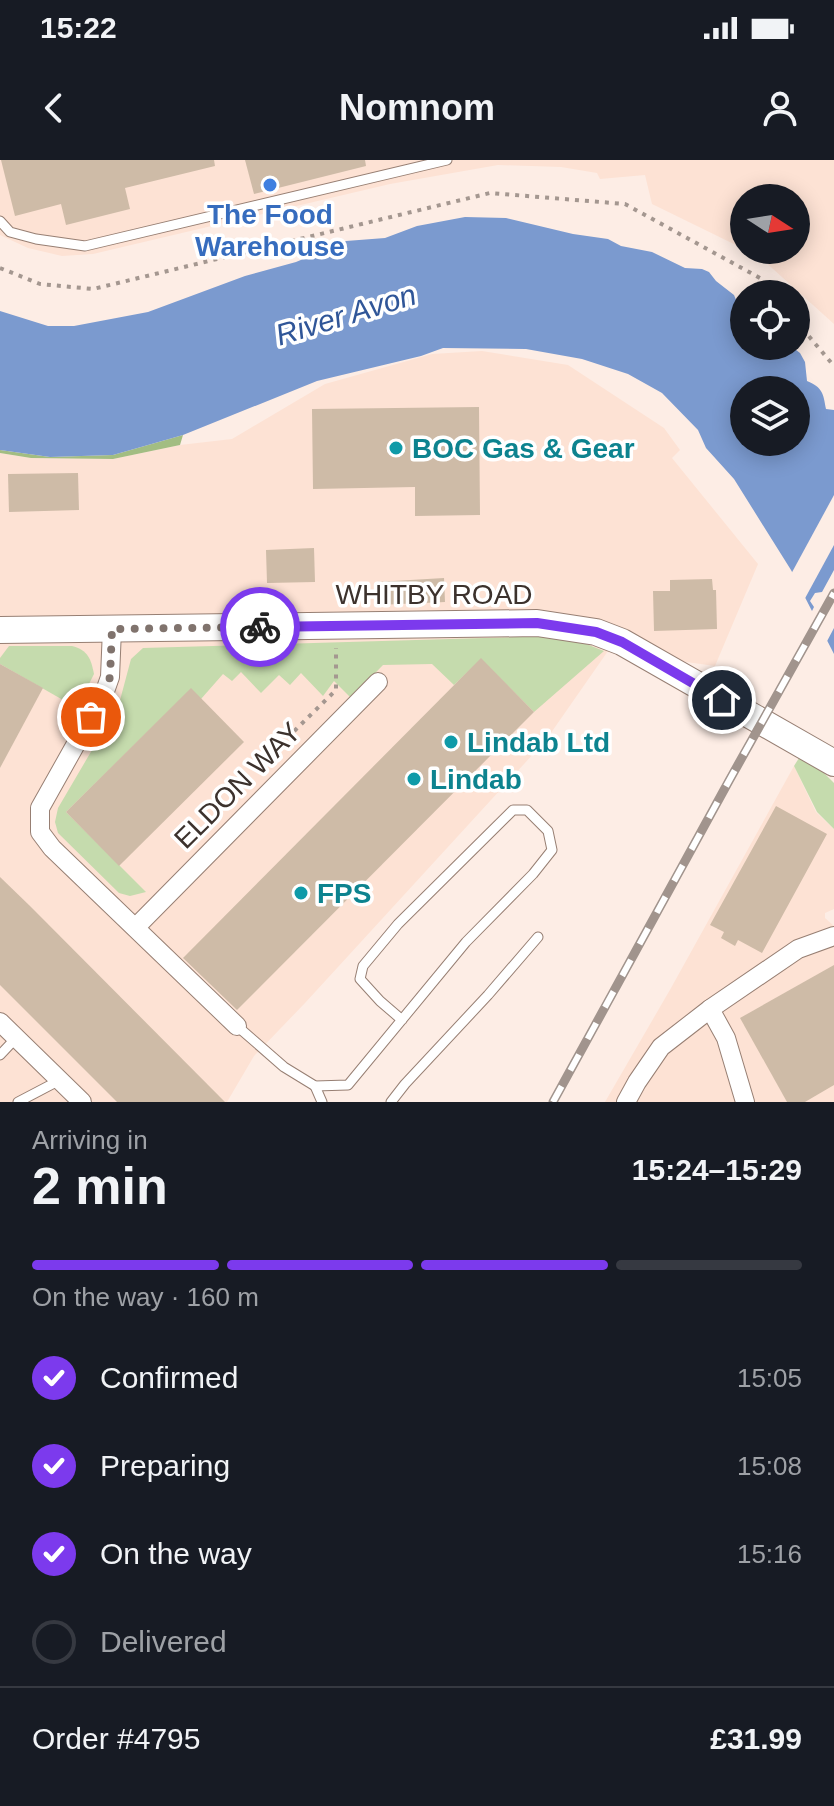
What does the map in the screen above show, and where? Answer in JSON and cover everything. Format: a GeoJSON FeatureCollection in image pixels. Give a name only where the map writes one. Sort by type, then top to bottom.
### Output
{"type":"FeatureCollection","features":[{"type":"Feature","properties":{"kind":"street","name":"WHITBY ROAD"},"geometry":{"type":"LineString","coordinates":[[0,630],[537,623],[596,632],[622,642],[834,763]]}},
{"type":"Feature","properties":{"kind":"street"},"geometry":{"type":"LineString","coordinates":[[112,629],[110,677],[104,694],[40,808],[40,832],[52,848],[237,1026]]}},
{"type":"Feature","properties":{"kind":"street","name":"ELDON WAY"},"geometry":{"type":"LineString","coordinates":[[136,927],[378,682]]}},
{"type":"Feature","properties":{"kind":"street"},"geometry":{"type":"LineString","coordinates":[[626,1102],[661,1047],[798,949],[834,936]]}},
{"type":"Feature","properties":{"kind":"street"},"geometry":{"type":"LineString","coordinates":[[710,1009],[726,1038],[745,1102]]}},
{"type":"Feature","properties":{"kind":"street"},"geometry":{"type":"LineString","coordinates":[[0,1022],[82,1102]]}},
{"type":"Feature","properties":{"kind":"lane"},"geometry":{"type":"LineString","coordinates":[[0,221],[10,232],[85,246],[447,160]]}},
{"type":"Feature","properties":{"kind":"lane"},"geometry":{"type":"LineString","coordinates":[[237,1026],[284,1067],[315,1086],[348,1085],[402,1020],[466,942],[533,874],[552,850],[548,831],[527,810],[513,810],[398,924],[363,966],[360,979],[402,1020]]}},
{"type":"Feature","properties":{"kind":"lane"},"geometry":{"type":"LineString","coordinates":[[391,1102],[538,937]]}},
{"type":"Feature","properties":{"kind":"lane"},"geometry":{"type":"LineString","coordinates":[[0,1055],[16,1038]]}},
{"type":"Feature","properties":{"kind":"lane"},"geometry":{"type":"LineString","coordinates":[[18,1102],[60,1080]]}},
{"type":"Feature","properties":{"kind":"lane"},"geometry":{"type":"LineString","coordinates":[[315,1086],[322,1102]]}},
{"type":"Feature","properties":{"kind":"path"},"geometry":{"type":"LineString","coordinates":[[0,268],[40,284],[93,289],[490,193],[625,204],[762,280]]}},
{"type":"Feature","properties":{"kind":"path"},"geometry":{"type":"LineString","coordinates":[[810,338],[834,366]]}},
{"type":"Feature","properties":{"kind":"path"},"geometry":{"type":"LineString","coordinates":[[280,745],[336,690],[336,649]]}},
{"type":"Feature","properties":{"kind":"shaded area"},"geometry":{"type":"Polygon","coordinates":[[[0,160],[834,160],[834,324],[810,302],[810,280],[785,280],[768,264],[810,264],[810,184],[730,184],[730,242],[652,204],[645,175],[600,179],[597,173],[561,167],[498,165],[390,184],[93,254],[62,256],[28,248],[0,235],[0,160]]]}},
{"type":"Feature","properties":{"kind":"shaded area"},"geometry":{"type":"Polygon","coordinates":[[[482,351],[568,365],[664,428],[680,450],[672,458],[758,564],[715,666],[608,651],[546,740],[254,1056],[227,1102],[0,1102],[0,453],[31,458],[113,459],[180,445],[232,439],[325,384],[432,354],[482,351]]]}},
{"type":"Feature","properties":{"kind":"shaded area"},"geometry":{"type":"Polygon","coordinates":[[[794,766],[816,812],[834,829],[834,909],[825,913],[825,918],[834,926],[834,1102],[605,1102],[671,988],[794,766]]]}},
{"type":"Feature","properties":{"kind":"green space"},"geometry":{"type":"Polygon","coordinates":[[[183,435],[180,445],[113,459],[31,458],[0,453],[0,450],[50,457],[113,455],[183,435]]]}},
{"type":"Feature","properties":{"kind":"green space"},"geometry":{"type":"Polygon","coordinates":[[[548,636],[576,640],[604,651],[534,712],[481,659],[454,685],[432,664],[383,665],[351,698],[334,681],[323,696],[301,673],[290,685],[279,675],[261,693],[241,672],[232,681],[223,674],[201,699],[191,689],[66,812],[146,892],[130,896],[119,893],[58,833],[55,822],[58,808],[119,704],[131,659],[143,648],[548,636]]]}},
{"type":"Feature","properties":{"kind":"green space"},"geometry":{"type":"Polygon","coordinates":[[[9,646],[72,646],[85,653],[94,674],[77,708],[0,664],[0,658],[9,646]]]}},
{"type":"Feature","properties":{"kind":"green space"},"geometry":{"type":"Polygon","coordinates":[[[799,758],[819,768],[834,783],[834,829],[817,812],[794,766],[799,758]]]}},
{"type":"Feature","properties":{"kind":"water","name":"River Avon"},"geometry":{"type":"Polygon","coordinates":[[[465,217],[506,218],[608,239],[621,246],[652,252],[685,268],[709,272],[730,292],[730,360],[805,362],[806,376],[730,376],[730,456],[810,456],[810,383],[821,392],[826,409],[834,410],[834,654],[791,570],[734,479],[706,448],[698,430],[662,393],[628,374],[582,359],[526,349],[443,348],[317,381],[183,435],[113,455],[50,457],[0,450],[0,311],[48,326],[74,326],[148,312],[245,276],[296,262],[346,241],[385,238],[417,226],[465,217]]]}},
{"type":"Feature","properties":{"kind":"pier"},"geometry":{"type":"Polygon","coordinates":[[[834,495],[834,545],[803,602],[790,576],[834,495]]]}},
{"type":"Feature","properties":{"kind":"pier"},"geometry":{"type":"Polygon","coordinates":[[[834,570],[834,628],[825,645],[810,615],[814,607],[810,601],[815,593],[822,592],[834,570]]]}},
{"type":"Feature","properties":{"kind":"building"},"geometry":{"type":"Polygon","coordinates":[[[1,160],[214,160],[215,166],[125,188],[130,209],[66,225],[61,204],[15,216],[1,160]]]}},
{"type":"Feature","properties":{"kind":"building","name":"The Food Warehouse"},"geometry":{"type":"Polygon","coordinates":[[[245,160],[365,160],[366,166],[254,194],[245,160]]]}},
{"type":"Feature","properties":{"kind":"building","name":"BOC Gas & Gear"},"geometry":{"type":"Polygon","coordinates":[[[479,407],[480,515],[415,516],[415,487],[313,489],[312,409],[479,407]]]}},
{"type":"Feature","properties":{"kind":"building"},"geometry":{"type":"Polygon","coordinates":[[[78,473],[79,510],[9,512],[8,474],[78,473]]]}},
{"type":"Feature","properties":{"kind":"building"},"geometry":{"type":"Polygon","coordinates":[[[314,548],[315,582],[267,583],[266,550],[314,548]]]}},
{"type":"Feature","properties":{"kind":"building"},"geometry":{"type":"Polygon","coordinates":[[[444,578],[445,602],[378,605],[377,582],[444,578]]]}},
{"type":"Feature","properties":{"kind":"building"},"geometry":{"type":"Polygon","coordinates":[[[712,579],[713,590],[716,590],[717,629],[654,631],[653,591],[670,591],[670,580],[712,579]]]}},
{"type":"Feature","properties":{"kind":"building"},"geometry":{"type":"Polygon","coordinates":[[[481,658],[534,712],[237,1010],[183,958],[481,658]]]}},
{"type":"Feature","properties":{"kind":"building"},"geometry":{"type":"Polygon","coordinates":[[[0,664],[43,688],[0,768],[0,664]]]}},
{"type":"Feature","properties":{"kind":"building"},"geometry":{"type":"Polygon","coordinates":[[[191,688],[244,742],[119,866],[66,812],[191,688]]]}},
{"type":"Feature","properties":{"kind":"building"},"geometry":{"type":"Polygon","coordinates":[[[776,806],[827,834],[762,953],[738,940],[735,946],[721,938],[724,932],[710,925],[776,806]]]}},
{"type":"Feature","properties":{"kind":"building"},"geometry":{"type":"Polygon","coordinates":[[[0,877],[225,1102],[117,1102],[0,985],[0,877]]]}},
{"type":"Feature","properties":{"kind":"building"},"geometry":{"type":"Polygon","coordinates":[[[834,965],[834,1085],[805,1102],[787,1102],[740,1018],[834,965]]]}},
{"type":"Feature","properties":{"kind":"railway"},"geometry":{"type":"LineString","coordinates":[[553,1102],[834,593]]}},
{"type":"Feature","properties":{"kind":"way so far"},"geometry":{"type":"LineString","coordinates":[[91,717],[110,677],[112,629],[260,627]]}},
{"type":"Feature","properties":{"kind":"place","name":"The Food Warehouse"},"geometry":{"type":"Point","coordinates":[270,185]}},
{"type":"Feature","properties":{"kind":"place","name":"BOC Gas & Gear"},"geometry":{"type":"Point","coordinates":[396,448]}},
{"type":"Feature","properties":{"kind":"place","name":"Lindab Ltd"},"geometry":{"type":"Point","coordinates":[451,742]}},
{"type":"Feature","properties":{"kind":"place","name":"Lindab"},"geometry":{"type":"Point","coordinates":[414,779]}},
{"type":"Feature","properties":{"kind":"place","name":"FPS"},"geometry":{"type":"Point","coordinates":[301,893]}},
{"type":"Feature","properties":{"kind":"route"},"geometry":{"type":"LineString","coordinates":[[260,627],[537,623],[596,632],[622,642],[722,700]]}}]}
